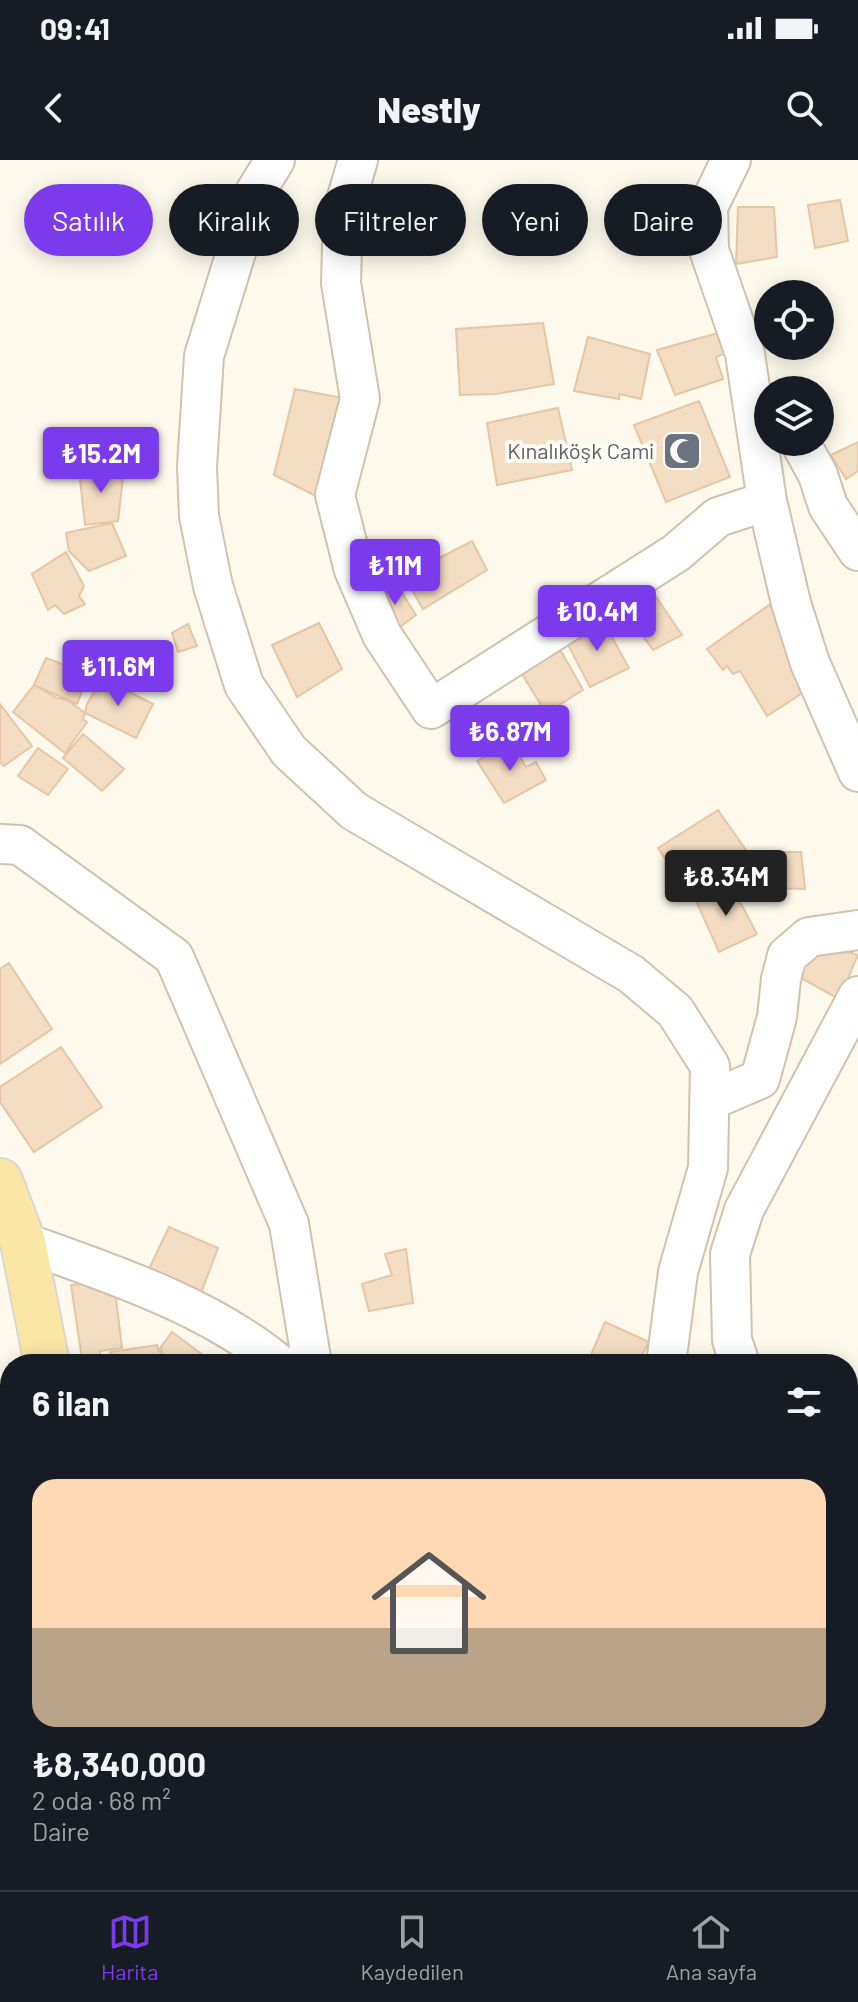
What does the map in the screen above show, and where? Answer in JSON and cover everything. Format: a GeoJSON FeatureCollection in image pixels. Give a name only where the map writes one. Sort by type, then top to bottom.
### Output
{"type":"FeatureCollection","features":[{"type":"Feature","properties":{"kind":"main road"},"geometry":{"type":"LineString","coordinates":[[0,1181],[23,1242],[45,1354]]}},
{"type":"Feature","properties":{"kind":"street"},"geometry":{"type":"LineString","coordinates":[[275,160],[254,194],[204,356],[197,467],[199,516],[213,586],[244,685],[289,751],[354,811],[631,974],[675,1011],[710,1066],[708,1168],[678,1272],[667,1354]]}},
{"type":"Feature","properties":{"kind":"street"},"geometry":{"type":"LineString","coordinates":[[358,160],[343,211],[341,283],[360,399],[335,495],[354,570],[382,635],[431,709],[676,553],[718,517],[767,501]]}},
{"type":"Feature","properties":{"kind":"street"},"geometry":{"type":"LineString","coordinates":[[731,160],[708,207],[709,250],[745,354],[767,501],[784,577],[810,663],[858,772]]}},
{"type":"Feature","properties":{"kind":"street"},"geometry":{"type":"LineString","coordinates":[[745,354],[762,376]]}},
{"type":"Feature","properties":{"kind":"street"},"geometry":{"type":"LineString","coordinates":[[808,456],[818,475],[828,506],[858,551]]}},
{"type":"Feature","properties":{"kind":"street"},"geometry":{"type":"LineString","coordinates":[[0,844],[20,845],[174,957],[289,1224],[310,1354]]}},
{"type":"Feature","properties":{"kind":"street"},"geometry":{"type":"LineString","coordinates":[[711,1100],[760,1079],[777,1017],[787,956],[809,937],[858,930]]}},
{"type":"Feature","properties":{"kind":"street"},"geometry":{"type":"LineString","coordinates":[[737,1354],[732,1340],[730,1254],[744,1210],[858,996]]}},
{"type":"Feature","properties":{"kind":"street"},"geometry":{"type":"LineString","coordinates":[[23,1242],[146,1286],[267,1354]]}},
{"type":"Feature","properties":{"kind":"building"},"geometry":{"type":"Polygon","coordinates":[[[840,200],[848,241],[815,248],[808,205],[840,200]]]}},
{"type":"Feature","properties":{"kind":"building"},"geometry":{"type":"Polygon","coordinates":[[[738,207],[774,207],[777,257],[736,264],[738,207]]]}},
{"type":"Feature","properties":{"kind":"building"},"geometry":{"type":"Polygon","coordinates":[[[543,323],[554,384],[496,394],[460,395],[456,329],[543,323]]]}},
{"type":"Feature","properties":{"kind":"building"},"geometry":{"type":"Polygon","coordinates":[[[718,333],[726,353],[716,357],[723,379],[675,395],[657,350],[718,333]]]}},
{"type":"Feature","properties":{"kind":"building"},"geometry":{"type":"Polygon","coordinates":[[[588,337],[650,354],[641,399],[619,394],[619,399],[574,391],[588,337]]]}},
{"type":"Feature","properties":{"kind":"building"},"geometry":{"type":"Polygon","coordinates":[[[295,389],[343,398],[316,496],[274,475],[295,389]]]}},
{"type":"Feature","properties":{"kind":"building","name":"Kınalıköşk Cami"},"geometry":{"type":"Polygon","coordinates":[[[699,401],[730,477],[666,502],[634,425],[699,401]]]}},
{"type":"Feature","properties":{"kind":"building"},"geometry":{"type":"Polygon","coordinates":[[[558,408],[572,470],[497,485],[487,423],[558,408]]]}},
{"type":"Feature","properties":{"kind":"building"},"geometry":{"type":"Polygon","coordinates":[[[858,442],[858,471],[846,479],[832,456],[858,442]]]}},
{"type":"Feature","properties":{"kind":"building"},"geometry":{"type":"Polygon","coordinates":[[[124,469],[118,521],[85,525],[79,470],[124,469]]]}},
{"type":"Feature","properties":{"kind":"building"},"geometry":{"type":"Polygon","coordinates":[[[112,523],[126,556],[89,571],[69,551],[66,533],[112,523]]]}},
{"type":"Feature","properties":{"kind":"building"},"geometry":{"type":"Polygon","coordinates":[[[472,541],[487,570],[423,609],[404,576],[472,541]]]}},
{"type":"Feature","properties":{"kind":"building"},"geometry":{"type":"Polygon","coordinates":[[[66,552],[84,586],[79,596],[85,604],[64,614],[55,605],[48,610],[32,574],[66,552]]]}},
{"type":"Feature","properties":{"kind":"building"},"geometry":{"type":"Polygon","coordinates":[[[396,583],[416,615],[392,633],[374,596],[396,583]]]}},
{"type":"Feature","properties":{"kind":"building"},"geometry":{"type":"Polygon","coordinates":[[[654,594],[682,635],[653,650],[625,611],[654,594]]]}},
{"type":"Feature","properties":{"kind":"building"},"geometry":{"type":"Polygon","coordinates":[[[769,605],[780,620],[776,623],[786,640],[783,643],[810,688],[767,716],[740,671],[733,674],[727,666],[723,670],[707,649],[769,605]]]}},
{"type":"Feature","properties":{"kind":"building"},"geometry":{"type":"Polygon","coordinates":[[[602,619],[629,668],[590,687],[565,639],[602,619]]]}},
{"type":"Feature","properties":{"kind":"building"},"geometry":{"type":"Polygon","coordinates":[[[319,623],[342,669],[297,697],[272,645],[319,623]]]}},
{"type":"Feature","properties":{"kind":"building"},"geometry":{"type":"Polygon","coordinates":[[[188,624],[197,646],[178,652],[172,633],[188,624]]]}},
{"type":"Feature","properties":{"kind":"building"},"geometry":{"type":"Polygon","coordinates":[[[561,651],[583,690],[546,713],[520,671],[561,651]]]}},
{"type":"Feature","properties":{"kind":"building"},"geometry":{"type":"Polygon","coordinates":[[[46,658],[89,674],[77,704],[34,685],[46,658]]]}},
{"type":"Feature","properties":{"kind":"building"},"geometry":{"type":"Polygon","coordinates":[[[102,678],[153,704],[136,738],[85,713],[102,678]]]}},
{"type":"Feature","properties":{"kind":"building"},"geometry":{"type":"Polygon","coordinates":[[[34,685],[67,700],[85,713],[83,719],[87,722],[65,753],[13,712],[34,685]]]}},
{"type":"Feature","properties":{"kind":"building"},"geometry":{"type":"Polygon","coordinates":[[[0,704],[32,746],[4,766],[0,762],[0,704]]]}},
{"type":"Feature","properties":{"kind":"building"},"geometry":{"type":"Polygon","coordinates":[[[83,734],[124,769],[102,791],[63,758],[83,734]]]}},
{"type":"Feature","properties":{"kind":"building"},"geometry":{"type":"Polygon","coordinates":[[[512,742],[526,767],[536,762],[546,780],[504,803],[477,761],[512,742]]]}},
{"type":"Feature","properties":{"kind":"building"},"geometry":{"type":"Polygon","coordinates":[[[38,748],[68,769],[48,795],[18,776],[38,748]]]}},
{"type":"Feature","properties":{"kind":"building"},"geometry":{"type":"Polygon","coordinates":[[[718,810],[755,863],[692,899],[658,848],[718,810]]]}},
{"type":"Feature","properties":{"kind":"building"},"geometry":{"type":"Polygon","coordinates":[[[767,852],[801,852],[805,889],[769,888],[767,852]]]}},
{"type":"Feature","properties":{"kind":"building"},"geometry":{"type":"Polygon","coordinates":[[[730,883],[757,934],[719,952],[697,903],[730,883]]]}},
{"type":"Feature","properties":{"kind":"building"},"geometry":{"type":"Polygon","coordinates":[[[828,945],[858,955],[839,999],[792,973],[828,945]]]}},
{"type":"Feature","properties":{"kind":"building"},"geometry":{"type":"Polygon","coordinates":[[[9,963],[52,1029],[0,1064],[0,969],[9,963]]]}},
{"type":"Feature","properties":{"kind":"building"},"geometry":{"type":"Polygon","coordinates":[[[61,1047],[102,1107],[34,1152],[0,1102],[0,1087],[61,1047]]]}},
{"type":"Feature","properties":{"kind":"building"},"geometry":{"type":"Polygon","coordinates":[[[169,1227],[218,1248],[201,1293],[148,1271],[169,1227]]]}},
{"type":"Feature","properties":{"kind":"building"},"geometry":{"type":"Polygon","coordinates":[[[406,1249],[413,1303],[369,1311],[362,1284],[392,1275],[385,1254],[406,1249]]]}},
{"type":"Feature","properties":{"kind":"building"},"geometry":{"type":"Polygon","coordinates":[[[114,1282],[122,1348],[100,1351],[100,1354],[81,1354],[71,1285],[114,1282]]]}},
{"type":"Feature","properties":{"kind":"building"},"geometry":{"type":"Polygon","coordinates":[[[605,1322],[649,1342],[642,1354],[591,1354],[605,1322]]]}},
{"type":"Feature","properties":{"kind":"building"},"geometry":{"type":"Polygon","coordinates":[[[172,1332],[201,1354],[164,1354],[161,1347],[172,1332]]]}},
{"type":"Feature","properties":{"kind":"building"},"geometry":{"type":"Polygon","coordinates":[[[157,1345],[161,1354],[110,1354],[157,1345]]]}},
{"type":"Feature","properties":{"kind":"place","name":"Kınalıköşk Cami"},"geometry":{"type":"Point","coordinates":[682,451]}}]}
